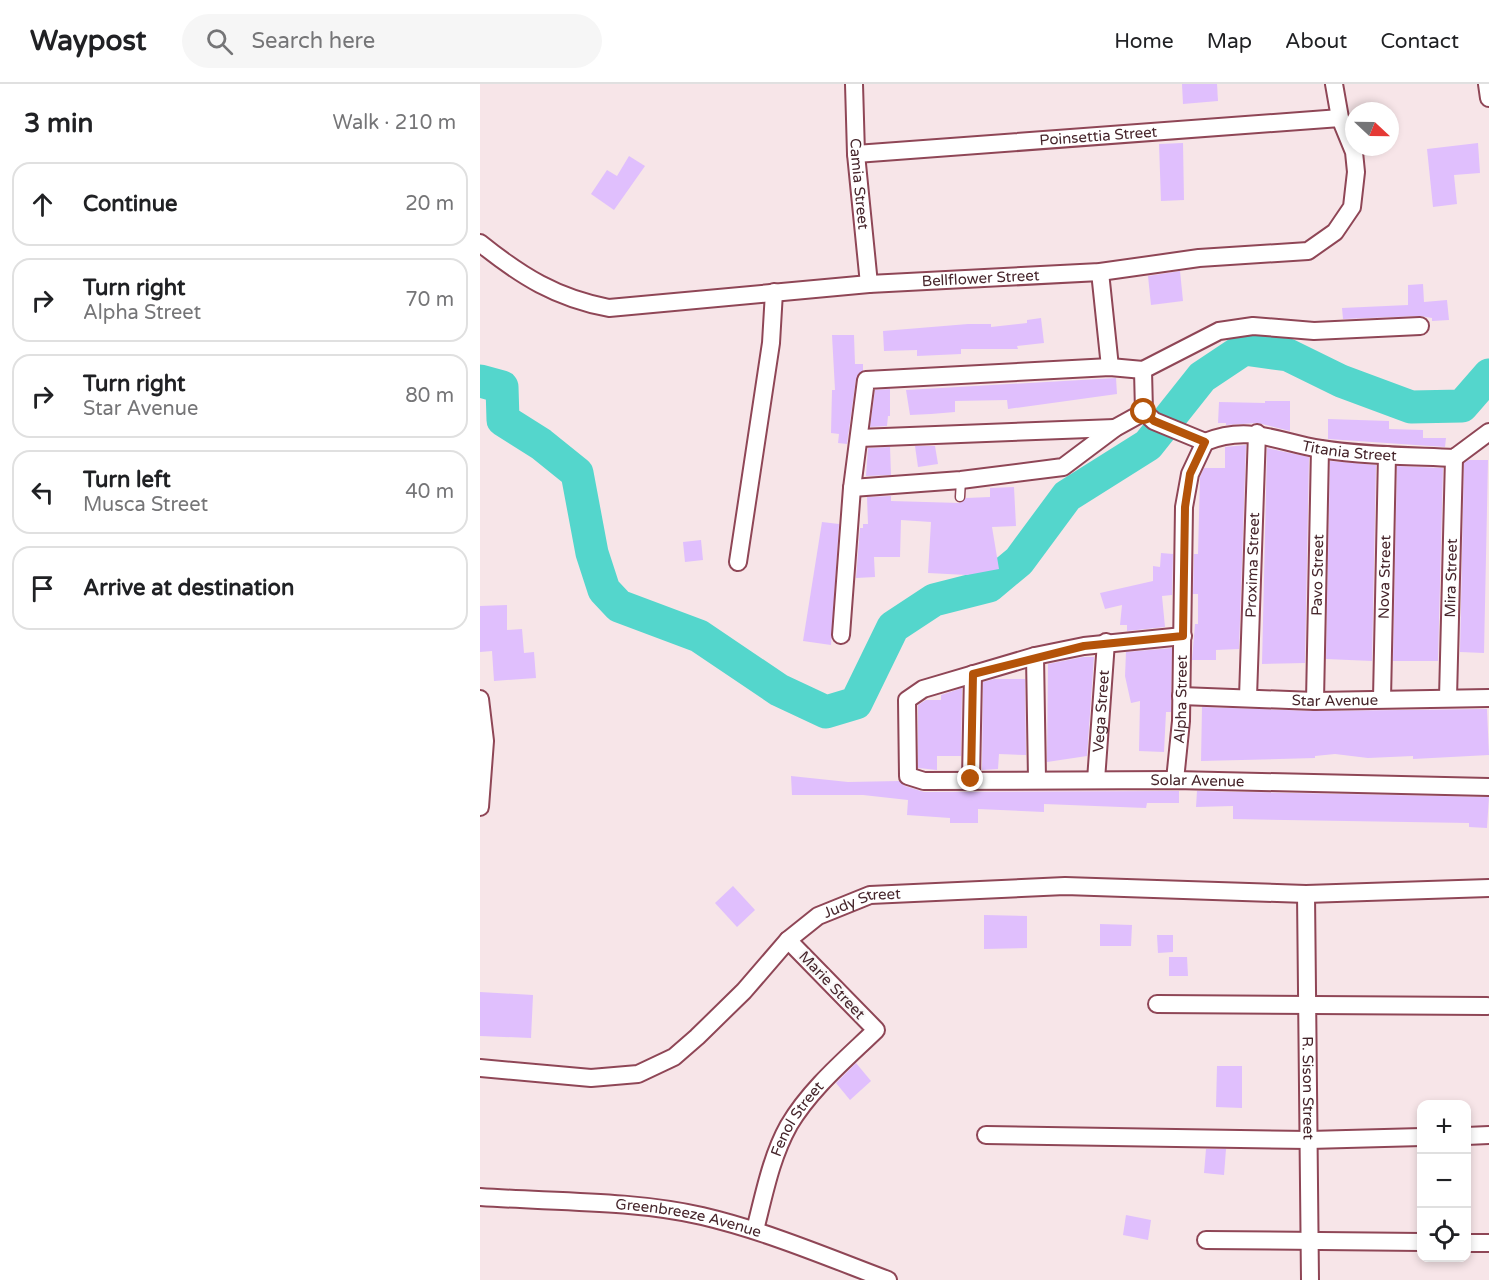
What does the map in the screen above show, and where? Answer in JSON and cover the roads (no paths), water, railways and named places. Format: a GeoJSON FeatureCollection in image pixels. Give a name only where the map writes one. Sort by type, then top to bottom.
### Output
{"type":"FeatureCollection","features":[{"type":"Feature","properties":{"kind":"street","name":"Camia Street"},"geometry":{"type":"LineString","coordinates":[[854,84],[856,154],[869,284]]}},
{"type":"Feature","properties":{"kind":"street","name":"Bellflower Street"},"geometry":{"type":"LineString","coordinates":[[480,243],[541,287],[585,304],[609,308],[869,284],[1100,272],[1199,258],[1308,251],[1335,232],[1352,207],[1356,172],[1354,152],[1340,118],[1334,84]]}},
{"type":"Feature","properties":{"kind":"street"},"geometry":{"type":"LineString","coordinates":[[1487,84],[1489,97]]}},
{"type":"Feature","properties":{"kind":"street","name":"Poinsettia Street"},"geometry":{"type":"LineString","coordinates":[[856,154],[1340,118]]}},
{"type":"Feature","properties":{"kind":"street"},"geometry":{"type":"LineString","coordinates":[[1100,272],[1110,367]]}},
{"type":"Feature","properties":{"kind":"street"},"geometry":{"type":"LineString","coordinates":[[738,562],[771,343],[774,292]]}},
{"type":"Feature","properties":{"kind":"street"},"geometry":{"type":"LineString","coordinates":[[841,635],[852,488],[866,380],[1110,367],[1143,370],[1219,331],[1253,326],[1314,331],[1420,326]]}},
{"type":"Feature","properties":{"kind":"street"},"geometry":{"type":"LineString","coordinates":[[1143,370],[1149,417]]}},
{"type":"Feature","properties":{"kind":"street"},"geometry":{"type":"LineString","coordinates":[[859,438],[1114,428],[1149,417],[1200,441]]}},
{"type":"Feature","properties":{"kind":"street"},"geometry":{"type":"LineString","coordinates":[[852,488],[961,488],[1063,467],[1114,428]]}},
{"type":"Feature","properties":{"kind":"street"},"geometry":{"type":"LineString","coordinates":[[1454,458],[1489,432]]}},
{"type":"Feature","properties":{"kind":"street","name":"Titania Street"},"geometry":{"type":"LineString","coordinates":[[1200,441],[1224,434],[1257,433],[1320,449],[1454,458]]}},
{"type":"Feature","properties":{"kind":"street","name":"Proxima Street"},"geometry":{"type":"LineString","coordinates":[[1248,697],[1257,433]]}},
{"type":"Feature","properties":{"kind":"street","name":"Alpha Street"},"geometry":{"type":"LineString","coordinates":[[1175,780],[1181,696],[1185,507],[1190,474],[1200,441]]}},
{"type":"Feature","properties":{"kind":"street","name":"Pavo Street"},"geometry":{"type":"LineString","coordinates":[[1316,701],[1320,449]]}},
{"type":"Feature","properties":{"kind":"street","name":"Nova Street"},"geometry":{"type":"LineString","coordinates":[[1382,699],[1387,455]]}},
{"type":"Feature","properties":{"kind":"street","name":"Mira Street"},"geometry":{"type":"LineString","coordinates":[[1448,698],[1454,458]]}},
{"type":"Feature","properties":{"kind":"street"},"geometry":{"type":"LineString","coordinates":[[971,779],[973,674],[1035,656],[1106,642],[1183,636]]}},
{"type":"Feature","properties":{"kind":"street","name":"Vega Street"},"geometry":{"type":"LineString","coordinates":[[1096,780],[1106,642]]}},
{"type":"Feature","properties":{"kind":"street"},"geometry":{"type":"LineString","coordinates":[[1035,656],[1037,779]]}},
{"type":"Feature","properties":{"kind":"street","name":"Solar Avenue"},"geometry":{"type":"LineString","coordinates":[[973,674],[923,689],[907,700],[908,776],[924,781],[971,779],[1175,780],[1489,787]]}},
{"type":"Feature","properties":{"kind":"street","name":"Star Avenue"},"geometry":{"type":"LineString","coordinates":[[1181,696],[1316,701],[1489,698]]}},
{"type":"Feature","properties":{"kind":"street"},"geometry":{"type":"LineString","coordinates":[[480,699],[485,741],[480,807]]}},
{"type":"Feature","properties":{"kind":"street","name":"Judy Street"},"geometry":{"type":"LineString","coordinates":[[480,1068],[591,1078],[638,1074],[674,1057],[697,1037],[744,991],[789,940],[818,916],[870,895],[1065,886],[1150,886],[1306,894],[1489,888]]}},
{"type":"Feature","properties":{"kind":"street","name":"R. Sison Street"},"geometry":{"type":"LineString","coordinates":[[1306,894],[1310,1280]]}},
{"type":"Feature","properties":{"kind":"street","name":"Marie Street"},"geometry":{"type":"LineString","coordinates":[[789,940],[876,1030]]}},
{"type":"Feature","properties":{"kind":"street"},"geometry":{"type":"LineString","coordinates":[[1157,1004],[1487,1006]]}},
{"type":"Feature","properties":{"kind":"street","name":"Fenol Street"},"geometry":{"type":"LineString","coordinates":[[755,1230],[768,1178],[789,1126],[812,1093],[876,1030]]}},
{"type":"Feature","properties":{"kind":"street"},"geometry":{"type":"LineString","coordinates":[[986,1135],[1309,1140],[1417,1137]]}},
{"type":"Feature","properties":{"kind":"street"},"geometry":{"type":"LineString","coordinates":[[1471,1136],[1489,1135]]}},
{"type":"Feature","properties":{"kind":"street","name":"Greenbreeze Avenue"},"geometry":{"type":"LineString","coordinates":[[480,1197],[661,1209],[755,1230],[888,1280]]}},
{"type":"Feature","properties":{"kind":"street"},"geometry":{"type":"LineString","coordinates":[[1206,1240],[1417,1242]]}},
{"type":"Feature","properties":{"kind":"street"},"geometry":{"type":"LineString","coordinates":[[1471,1243],[1489,1243]]}},
{"type":"Feature","properties":{"kind":"waterway"},"geometry":{"type":"LineString","coordinates":[[480,381],[502,387],[503,420],[541,444],[577,473],[592,553],[604,590],[619,606],[699,636],[779,690],[826,712],[856,703],[893,627],[934,600],[989,586],[1019,561],[1067,496],[1148,445],[1202,377],[1244,349],[1288,355],[1341,381],[1411,407],[1462,406],[1489,375]]}}]}
